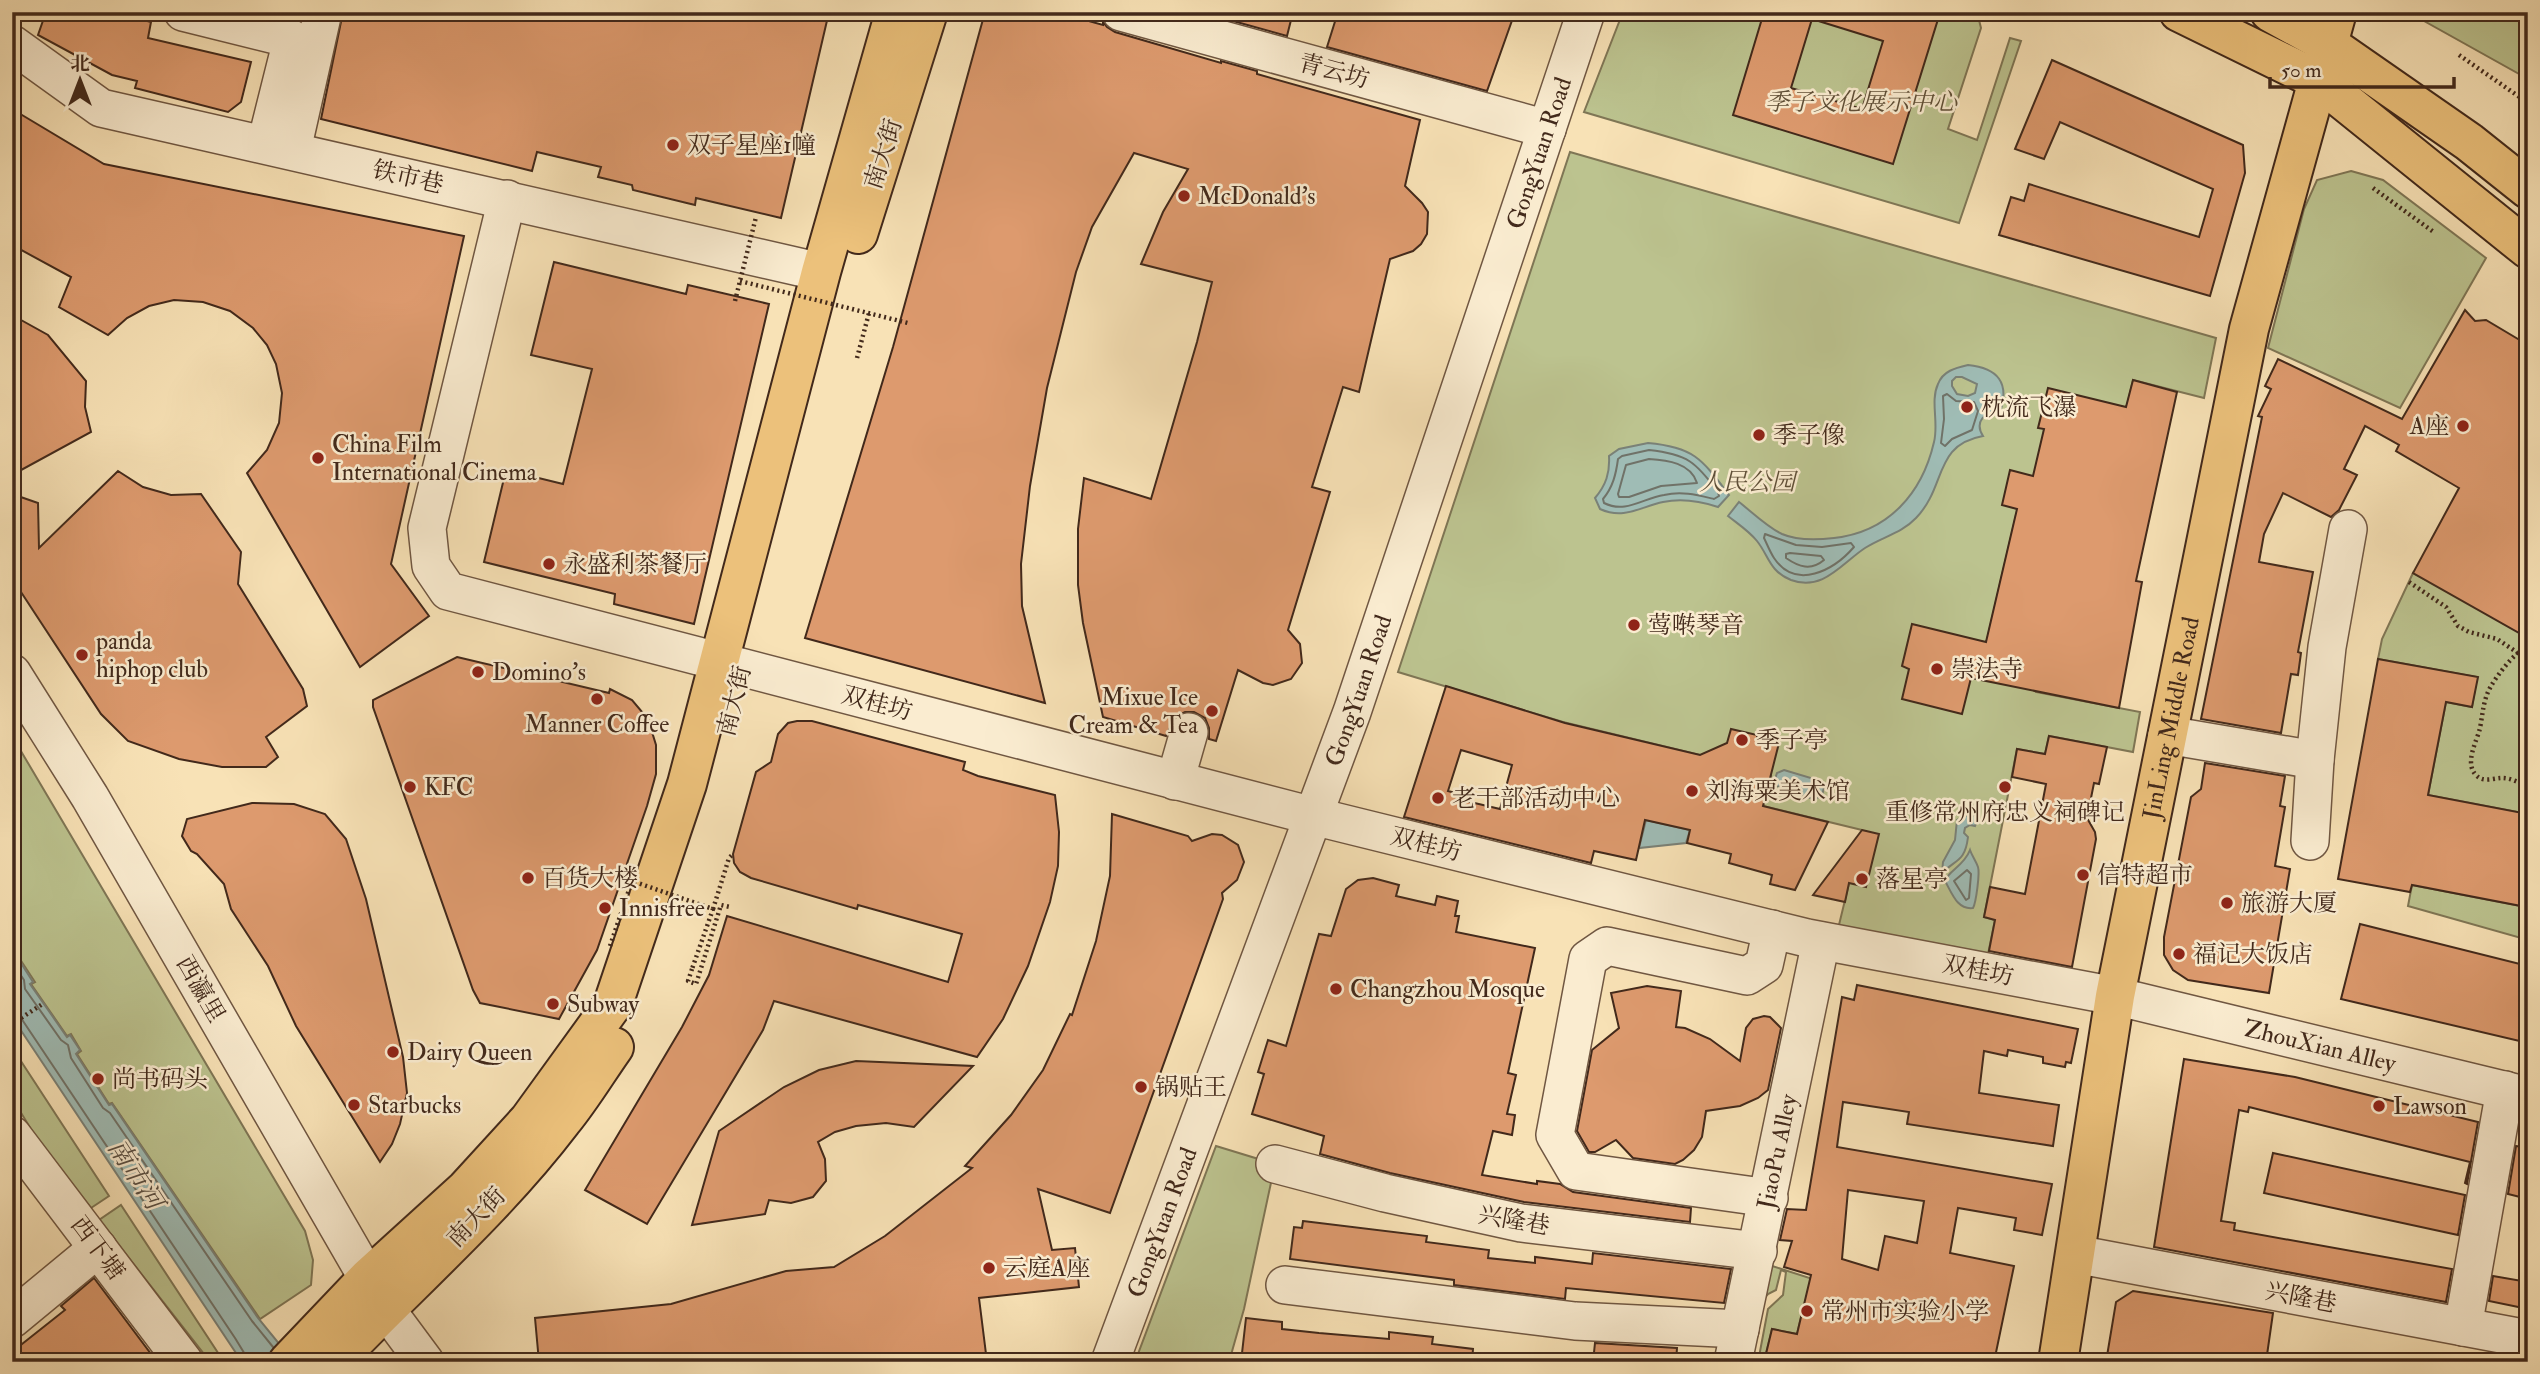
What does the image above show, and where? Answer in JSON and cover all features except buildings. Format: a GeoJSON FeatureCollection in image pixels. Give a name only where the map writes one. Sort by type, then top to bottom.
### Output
{"type":"FeatureCollection","features":[{"type":"Feature","properties":{"kind":"main road","name":"南大街"},"geometry":{"type":"LineString","coordinates":[[731,665],[821,272],[895,12]]}},
{"type":"Feature","properties":{"kind":"main road","name":"南大街"},"geometry":{"type":"LineString","coordinates":[[307,1359],[377,1293],[528,1120],[613,1004],[687,784],[731,665],[845,278],[928,12]]}},
{"type":"Feature","properties":{"kind":"main road"},"geometry":{"type":"LineString","coordinates":[[2179,12],[2318,79],[2528,249]]}},
{"type":"Feature","properties":{"kind":"main road"},"geometry":{"type":"LineString","coordinates":[[2270,12],[2332,28],[2528,189]]}},
{"type":"Feature","properties":{"kind":"main road","name":"JinLing Middle Road"},"geometry":{"type":"LineString","coordinates":[[2058,1362],[2115,996],[2249,329],[2332,28]]}},
{"type":"Feature","properties":{"kind":"street"},"geometry":{"type":"LineString","coordinates":[[183,12],[295,25],[279,147]]}},
{"type":"Feature","properties":{"kind":"street"},"geometry":{"type":"LineString","coordinates":[[279,147],[323,12]]}},
{"type":"Feature","properties":{"kind":"street","name":"青云坊"},"geometry":{"type":"LineString","coordinates":[[1121,12],[1547,129]]}},
{"type":"Feature","properties":{"kind":"street","name":"GongYuan Road"},"geometry":{"type":"LineString","coordinates":[[1110,1362],[1352,712],[1586,12]]}},
{"type":"Feature","properties":{"kind":"street","name":"铁市巷"},"geometry":{"type":"LineString","coordinates":[[12,44],[102,108],[821,272]]}},
{"type":"Feature","properties":{"kind":"street","name":"双桂坊"},"geometry":{"type":"LineString","coordinates":[[507,199],[455,348],[427,528],[431,566],[448,591],[1313,816],[1821,941],[2115,996]]}},
{"type":"Feature","properties":{"kind":"street"},"geometry":{"type":"LineString","coordinates":[[2310,841],[2315,760],[2328,647],[2348,529]]}},
{"type":"Feature","properties":{"kind":"street","name":"西瀛里"},"geometry":{"type":"LineString","coordinates":[[12,673],[97,809],[377,1293],[425,1362]]}},
{"type":"Feature","properties":{"kind":"street"},"geometry":{"type":"LineString","coordinates":[[1175,780],[1189,732]]}},
{"type":"Feature","properties":{"kind":"street"},"geometry":{"type":"LineString","coordinates":[[2167,735],[2315,760]]}},
{"type":"Feature","properties":{"kind":"street"},"geometry":{"type":"LineString","coordinates":[[1769,1198],[1576,1171],[1555,1135],[1588,959],[1607,946],[1747,976],[1765,965],[1772,929]]}},
{"type":"Feature","properties":{"kind":"street","name":"JiaoPu Alley"},"geometry":{"type":"LineString","coordinates":[[1737,1345],[1821,941]]}},
{"type":"Feature","properties":{"kind":"street","name":"ZhouXian Alley"},"geometry":{"type":"LineString","coordinates":[[2115,996],[2516,1093]]}},
{"type":"Feature","properties":{"kind":"street"},"geometry":{"type":"LineString","coordinates":[[2463,1327],[2516,1093]]}},
{"type":"Feature","properties":{"kind":"street","name":"西下塘"},"geometry":{"type":"LineString","coordinates":[[12,1135],[184,1362]]}},
{"type":"Feature","properties":{"kind":"street","name":"兴隆巷"},"geometry":{"type":"LineString","coordinates":[[1275,1164],[1385,1193],[1521,1223],[1758,1251]]}},
{"type":"Feature","properties":{"kind":"street"},"geometry":{"type":"LineString","coordinates":[[12,1319],[98,1248]]}},
{"type":"Feature","properties":{"kind":"street","name":"兴隆巷"},"geometry":{"type":"LineString","coordinates":[[2074,1254],[2528,1339]]}},
{"type":"Feature","properties":{"kind":"street"},"geometry":{"type":"LineString","coordinates":[[1286,1285],[1575,1321],[1737,1345]]}},
{"type":"Feature","properties":{"kind":"path"},"geometry":{"type":"LineString","coordinates":[[2459,55],[2521,98]]}},
{"type":"Feature","properties":{"kind":"path"},"geometry":{"type":"LineString","coordinates":[[2373,188],[2435,233]]}},
{"type":"Feature","properties":{"kind":"path"},"geometry":{"type":"LineString","coordinates":[[735,301],[756,216]]}},
{"type":"Feature","properties":{"kind":"path"},"geometry":{"type":"LineString","coordinates":[[740,281],[908,323]]}},
{"type":"Feature","properties":{"kind":"path"},"geometry":{"type":"LineString","coordinates":[[857,358],[869,313]]}},
{"type":"Feature","properties":{"kind":"path"},"geometry":{"type":"LineString","coordinates":[[2409,582],[2446,607],[2458,626],[2469,632],[2497,639],[2524,654]]}},
{"type":"Feature","properties":{"kind":"path"},"geometry":{"type":"LineString","coordinates":[[2524,654],[2508,661],[2491,685],[2482,707],[2480,730],[2472,749],[2472,767],[2476,775],[2483,779],[2502,778],[2528,787]]}},
{"type":"Feature","properties":{"kind":"path"},"geometry":{"type":"LineString","coordinates":[[730,907],[721,905],[696,984],[688,981],[729,858],[733,853]]}},
{"type":"Feature","properties":{"kind":"path"},"geometry":{"type":"LineString","coordinates":[[610,946],[632,881],[713,909]]}},
{"type":"Feature","properties":{"kind":"path"},"geometry":{"type":"LineString","coordinates":[[12,1024],[44,1003]]}},
{"type":"Feature","properties":{"kind":"green space","name":"季子文化展示中心"},"geometry":{"type":"Polygon","coordinates":[[[1623,12],[1977,12],[1981,28],[1948,129],[1977,140],[2010,38],[2021,41],[1959,223],[1584,112],[1623,12]]]}},
{"type":"Feature","properties":{"kind":"green space"},"geometry":{"type":"Polygon","coordinates":[[[2408,12],[2528,12],[2528,85],[2519,74],[2408,12]]]}},
{"type":"Feature","properties":{"kind":"green space","name":"人民公园"},"geometry":{"type":"Polygon","coordinates":[[[1570,152],[2216,338],[2204,398],[2133,380],[2114,461],[2016,515],[1980,670],[2038,681],[2036,692],[2140,712],[2133,752],[2049,736],[2045,754],[2017,749],[1984,917],[1995,920],[1986,964],[1838,929],[1862,830],[1763,806],[1771,776],[1700,755],[1563,722],[1398,672],[1570,152]]]}},
{"type":"Feature","properties":{"kind":"green space"},"geometry":{"type":"Polygon","coordinates":[[[2351,171],[2383,180],[2486,258],[2400,408],[2268,348],[2304,209],[2317,180],[2351,171]]]}},
{"type":"Feature","properties":{"kind":"green space"},"geometry":{"type":"Polygon","coordinates":[[[2413,573],[2528,634],[2528,814],[2428,795],[2446,702],[2472,707],[2477,677],[2378,659],[2382,639],[2413,573]]]}},
{"type":"Feature","properties":{"kind":"green space"},"geometry":{"type":"Polygon","coordinates":[[[12,736],[305,1231],[313,1260],[311,1285],[260,1319],[112,1103],[109,1104],[77,1054],[81,1051],[71,1034],[67,1036],[31,984],[35,982],[12,947],[12,736]]]}},
{"type":"Feature","properties":{"kind":"green space"},"geometry":{"type":"Polygon","coordinates":[[[2528,873],[2528,940],[2408,906],[2412,885],[2521,906],[2528,873]]]}},
{"type":"Feature","properties":{"kind":"green space"},"geometry":{"type":"Polygon","coordinates":[[[15,1052],[109,1196],[91,1208],[37,1139],[12,1098],[12,1054],[15,1052]]]}},
{"type":"Feature","properties":{"kind":"green space"},"geometry":{"type":"Polygon","coordinates":[[[1216,1146],[1275,1164],[1244,1309],[1229,1362],[1135,1362],[1216,1146]]]}},
{"type":"Feature","properties":{"kind":"green space"},"geometry":{"type":"Polygon","coordinates":[[[121,1205],[224,1362],[212,1362],[208,1359],[99,1220],[121,1205]]]}},
{"type":"Feature","properties":{"kind":"green space"},"geometry":{"type":"Polygon","coordinates":[[[1769,1265],[1847,1290],[1814,1312],[1803,1309],[1797,1334],[1772,1329],[1764,1362],[1758,1362],[1768,1309],[1783,1295],[1786,1272],[1781,1270],[1776,1290],[1761,1302],[1769,1265]]]}},
{"type":"Feature","properties":{"kind":"water"},"geometry":{"type":"Polygon","coordinates":[[[1968,365],[1987,370],[1999,379],[2003,393],[2000,412],[1990,413],[1982,418],[1980,426],[1983,436],[1967,441],[1948,457],[1933,493],[1916,518],[1905,527],[1865,548],[1831,574],[1813,582],[1791,580],[1774,568],[1754,537],[1728,516],[1739,502],[1776,531],[1794,538],[1808,539],[1853,534],[1886,519],[1911,494],[1928,461],[1934,442],[1935,398],[1940,380],[1950,371],[1968,365]],[[1956,377],[1952,381],[1957,394],[1968,396],[1975,393],[1977,384],[1956,377]]]}},
{"type":"Feature","properties":{"kind":"water"},"geometry":{"type":"Polygon","coordinates":[[[1648,443],[1676,448],[1696,457],[1729,495],[1718,507],[1677,500],[1624,513],[1600,509],[1595,498],[1606,478],[1609,456],[1619,449],[1648,443]]]}},
{"type":"Feature","properties":{"kind":"water"},"geometry":{"type":"Polygon","coordinates":[[[1784,770],[1821,781],[1824,787],[1822,796],[1814,799],[1773,785],[1777,773],[1784,770]]]}},
{"type":"Feature","properties":{"kind":"water"},"geometry":{"type":"Polygon","coordinates":[[[1969,814],[1976,816],[1977,821],[1975,826],[1965,828],[1964,833],[1968,837],[1965,851],[1942,873],[1943,862],[1955,840],[1957,820],[1969,814]]]}},
{"type":"Feature","properties":{"kind":"water"},"geometry":{"type":"Polygon","coordinates":[[[1646,820],[1690,830],[1686,843],[1639,848],[1646,820]]]}},
{"type":"Feature","properties":{"kind":"water"},"geometry":{"type":"Polygon","coordinates":[[[1970,850],[1977,865],[1978,881],[1973,908],[1967,908],[1959,904],[1945,881],[1970,850]]]}},
{"type":"Feature","properties":{"kind":"water","name":"南市河"},"geometry":{"type":"Polygon","coordinates":[[[12,949],[33,982],[30,984],[67,1037],[70,1035],[80,1050],[76,1054],[109,1105],[112,1104],[258,1318],[294,1362],[242,1362],[12,1017],[12,949]]]}},
{"type":"Feature","properties":{"kind":"place","name":"双子星座1幢"},"geometry":{"type":"Point","coordinates":[673,145]}},
{"type":"Feature","properties":{"kind":"place","name":"McDonald's"},"geometry":{"type":"Point","coordinates":[1184,196]}},
{"type":"Feature","properties":{"kind":"place","name":"枕流飞瀑"},"geometry":{"type":"Point","coordinates":[1967,407]}},
{"type":"Feature","properties":{"kind":"place","name":"A座"},"geometry":{"type":"Point","coordinates":[2463,426]}},
{"type":"Feature","properties":{"kind":"place","name":"季子像"},"geometry":{"type":"Point","coordinates":[1759,435]}},
{"type":"Feature","properties":{"kind":"place","name":"China Film International Cinema"},"geometry":{"type":"Point","coordinates":[318,458]}},
{"type":"Feature","properties":{"kind":"place","name":"永盛利茶餐厅"},"geometry":{"type":"Point","coordinates":[549,564]}},
{"type":"Feature","properties":{"kind":"place","name":"莺啭琴音"},"geometry":{"type":"Point","coordinates":[1634,625]}},
{"type":"Feature","properties":{"kind":"place","name":"panda hiphop club"},"geometry":{"type":"Point","coordinates":[82,655]}},
{"type":"Feature","properties":{"kind":"place","name":"崇法寺"},"geometry":{"type":"Point","coordinates":[1937,669]}},
{"type":"Feature","properties":{"kind":"place","name":"Domino's"},"geometry":{"type":"Point","coordinates":[478,672]}},
{"type":"Feature","properties":{"kind":"place","name":"Manner Coffee"},"geometry":{"type":"Point","coordinates":[597,699]}},
{"type":"Feature","properties":{"kind":"place","name":"Mixue Ice Cream & Tea"},"geometry":{"type":"Point","coordinates":[1212,711]}},
{"type":"Feature","properties":{"kind":"place","name":"季子亭"},"geometry":{"type":"Point","coordinates":[1742,740]}},
{"type":"Feature","properties":{"kind":"place","name":"KFC"},"geometry":{"type":"Point","coordinates":[410,787]}},
{"type":"Feature","properties":{"kind":"place","name":"重修常州府忠义祠碑记"},"geometry":{"type":"Point","coordinates":[2005,787]}},
{"type":"Feature","properties":{"kind":"place","name":"刘海粟美术馆"},"geometry":{"type":"Point","coordinates":[1692,791]}},
{"type":"Feature","properties":{"kind":"place","name":"老干部活动中心"},"geometry":{"type":"Point","coordinates":[1438,798]}},
{"type":"Feature","properties":{"kind":"place","name":"信特超市"},"geometry":{"type":"Point","coordinates":[2083,875]}},
{"type":"Feature","properties":{"kind":"place","name":"百货大楼"},"geometry":{"type":"Point","coordinates":[528,878]}},
{"type":"Feature","properties":{"kind":"place","name":"落星亭"},"geometry":{"type":"Point","coordinates":[1862,879]}},
{"type":"Feature","properties":{"kind":"place","name":"旅游大厦"},"geometry":{"type":"Point","coordinates":[2227,903]}},
{"type":"Feature","properties":{"kind":"place","name":"Innisfree"},"geometry":{"type":"Point","coordinates":[605,908]}},
{"type":"Feature","properties":{"kind":"place","name":"福记大饭店"},"geometry":{"type":"Point","coordinates":[2179,954]}},
{"type":"Feature","properties":{"kind":"place","name":"Changzhou Mosque"},"geometry":{"type":"Point","coordinates":[1336,989]}},
{"type":"Feature","properties":{"kind":"place","name":"Subway"},"geometry":{"type":"Point","coordinates":[553,1004]}},
{"type":"Feature","properties":{"kind":"place","name":"Dairy Queen"},"geometry":{"type":"Point","coordinates":[393,1052]}},
{"type":"Feature","properties":{"kind":"place","name":"尚书码头"},"geometry":{"type":"Point","coordinates":[98,1079]}},
{"type":"Feature","properties":{"kind":"place","name":"锅贴王"},"geometry":{"type":"Point","coordinates":[1141,1087]}},
{"type":"Feature","properties":{"kind":"place","name":"Starbucks"},"geometry":{"type":"Point","coordinates":[354,1105]}},
{"type":"Feature","properties":{"kind":"place","name":"Lawson"},"geometry":{"type":"Point","coordinates":[2379,1106]}},
{"type":"Feature","properties":{"kind":"place","name":"云庭A座"},"geometry":{"type":"Point","coordinates":[989,1268]}},
{"type":"Feature","properties":{"kind":"place","name":"常州市实验小学"},"geometry":{"type":"Point","coordinates":[1807,1311]}}]}
